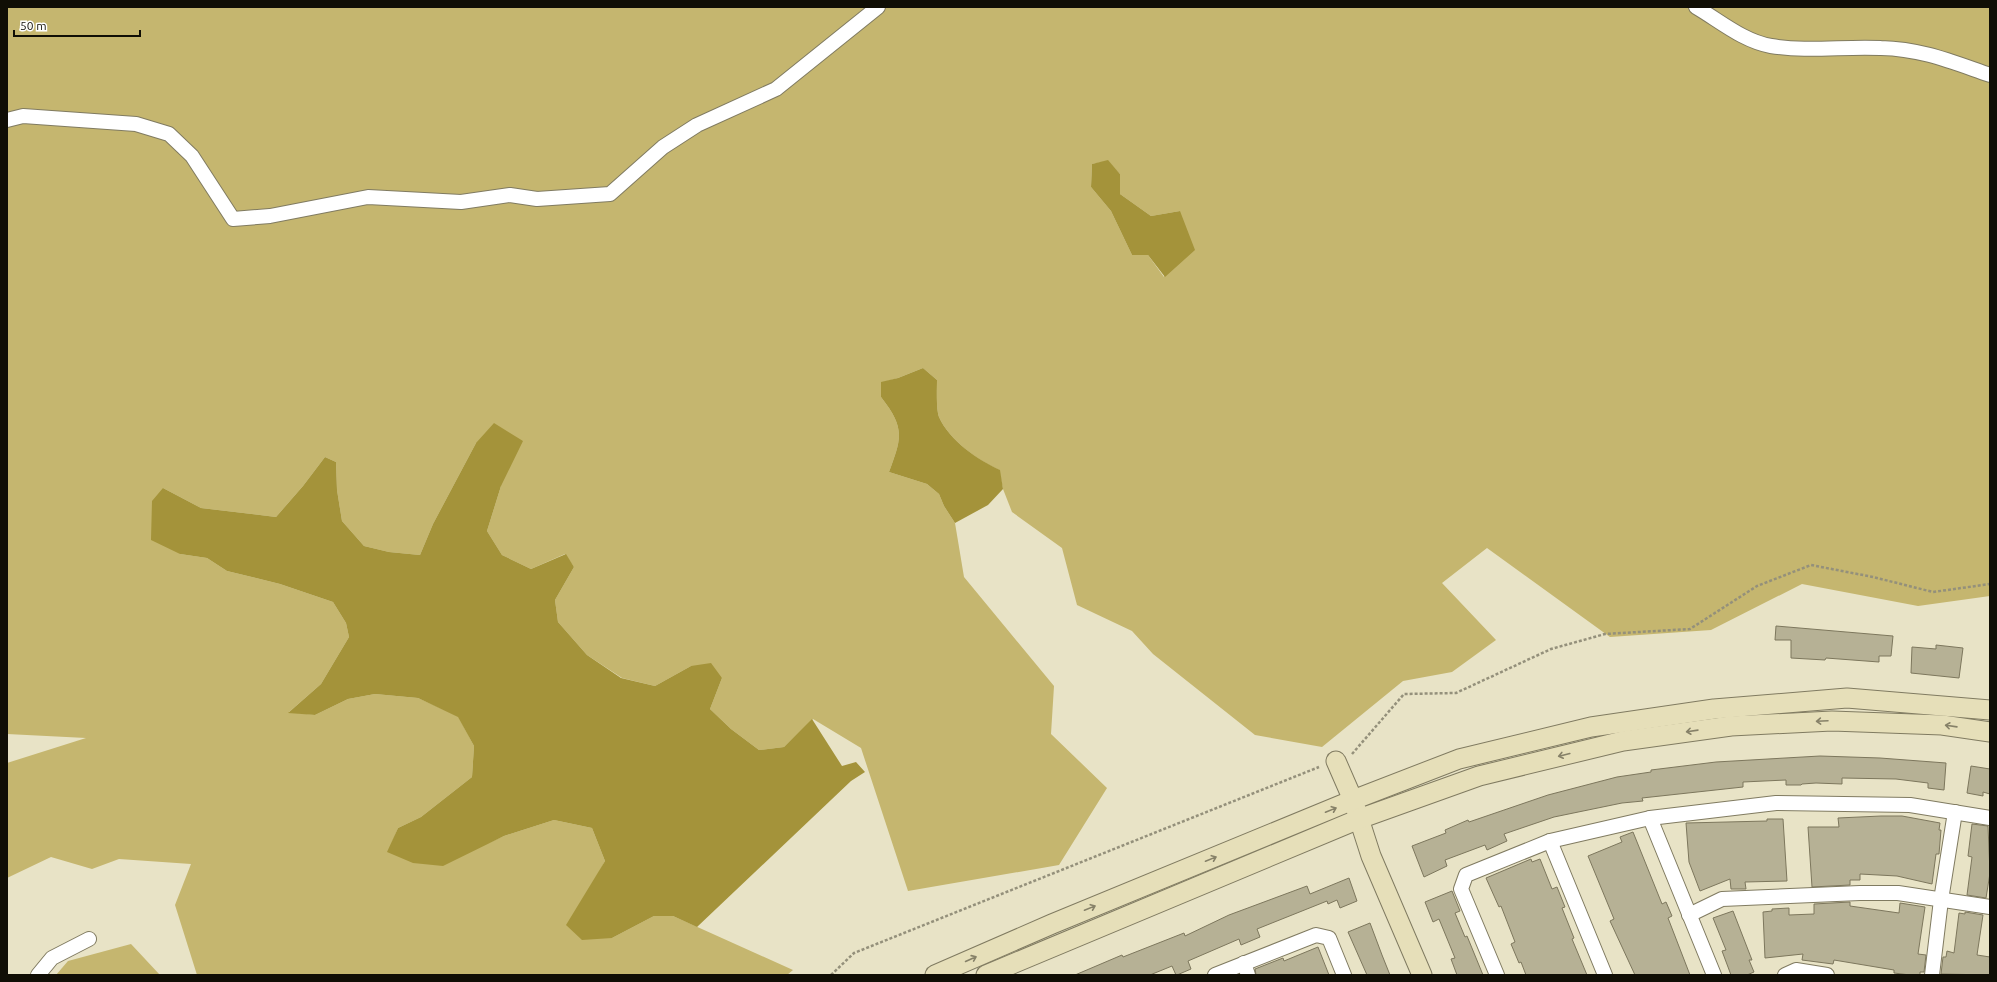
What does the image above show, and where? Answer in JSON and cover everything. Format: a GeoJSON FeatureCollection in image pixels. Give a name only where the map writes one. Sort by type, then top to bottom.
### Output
{"type":"FeatureCollection","features":[{"type":"Feature","properties":{"kind":"street"},"geometry":{"type":"LineString","coordinates":[[7,120],[23,116],[136,124],[169,134],[192,156],[233,219],[270,216],[368,197],[461,202],[510,195],[538,199],[610,194],[663,147],[697,126],[776,89],[878,7]]}},
{"type":"Feature","properties":{"kind":"street"},"geometry":{"type":"LineString","coordinates":[[1696,7],[1734,32],[1771,46],[1818,49],[1882,48],[1923,53],[1990,75]]}},
{"type":"Feature","properties":{"kind":"street"},"geometry":{"type":"LineString","coordinates":[[935,975],[1052,924],[1354,800],[1459,759],[1590,727],[1706,710],[1847,698],[1990,710]]}},
{"type":"Feature","properties":{"kind":"street"},"geometry":{"type":"LineString","coordinates":[[986,975],[1359,820],[1479,776],[1638,739],[1730,726],[1832,721],[1942,725],[1990,732]]}},
{"type":"Feature","properties":{"kind":"street"},"geometry":{"type":"LineString","coordinates":[[1336,761],[1354,800],[1371,856],[1422,975]]}},
{"type":"Feature","properties":{"kind":"street"},"geometry":{"type":"LineString","coordinates":[[1497,975],[1462,889],[1466,875],[1550,841],[1650,818],[1776,803],[1910,805],[1990,818]]}},
{"type":"Feature","properties":{"kind":"street"},"geometry":{"type":"LineString","coordinates":[[1932,975],[1941,900],[1955,812]]}},
{"type":"Feature","properties":{"kind":"street"},"geometry":{"type":"LineString","coordinates":[[1650,818],[1714,975]]}},
{"type":"Feature","properties":{"kind":"street"},"geometry":{"type":"LineString","coordinates":[[1550,841],[1605,975]]}},
{"type":"Feature","properties":{"kind":"street"},"geometry":{"type":"LineString","coordinates":[[1689,915],[1722,899],[1898,893],[1990,907]]}},
{"type":"Feature","properties":{"kind":"street"},"geometry":{"type":"LineString","coordinates":[[1215,975],[1246,969],[1316,935],[1329,938],[1344,975]]}},
{"type":"Feature","properties":{"kind":"street"},"geometry":{"type":"LineString","coordinates":[[38,975],[52,958],[89,939]]}},
{"type":"Feature","properties":{"kind":"street"},"geometry":{"type":"LineString","coordinates":[[1785,975],[1796,970],[1827,975]]}},
{"type":"Feature","properties":{"kind":"path"},"geometry":{"type":"LineString","coordinates":[[831,975],[854,953],[1355,753],[1404,694],[1456,693],[1550,649],[1605,634],[1690,629],[1757,586],[1811,565],[1873,577],[1933,592],[1990,584]]}},
{"type":"Feature","properties":{"kind":"shaded area"},"geometry":{"type":"Polygon","coordinates":[[[7,7],[1990,7],[1990,596],[1918,606],[1802,584],[1711,630],[1610,637],[1487,548],[1442,583],[1496,640],[1452,672],[1403,681],[1322,747],[1255,735],[1153,654],[1132,631],[1077,605],[1062,548],[1012,512],[1003,489],[999,470],[973,455],[950,434],[938,413],[937,380],[923,368],[881,383],[881,397],[898,425],[899,433],[897,450],[889,472],[927,484],[939,494],[944,506],[955,523],[964,577],[1054,686],[1051,734],[1107,788],[1059,865],[908,891],[861,748],[813,719],[784,747],[759,750],[731,729],[710,709],[722,678],[691,666],[655,686],[622,678],[587,655],[558,622],[555,600],[574,567],[565,554],[531,569],[502,555],[487,531],[501,486],[476,443],[433,524],[420,555],[389,552],[364,546],[342,521],[337,490],[336,462],[325,457],[303,486],[276,517],[201,508],[163,488],[180,554],[207,558],[227,571],[280,584],[333,602],[346,623],[349,637],[321,684],[289,712],[315,715],[348,699],[375,694],[418,698],[458,716],[474,746],[472,777],[421,817],[398,828],[388,852],[477,848],[504,836],[554,820],[592,828],[605,861],[592,885],[612,938],[654,916],[673,916],[793,970],[787,975],[197,975],[175,905],[191,864],[119,859],[92,869],[51,857],[7,878],[7,763],[86,738],[7,734],[7,7]],[[1108,161],[1092,164],[1091,187],[1111,211],[1132,255],[1148,255],[1164,277],[1180,211],[1151,216],[1120,194],[1120,174],[1108,161]]]}},
{"type":"Feature","properties":{"kind":"shaded area"},"geometry":{"type":"Polygon","coordinates":[[[1108,160],[1120,174],[1120,194],[1151,216],[1180,211],[1195,250],[1165,277],[1148,255],[1132,255],[1111,211],[1091,187],[1092,164],[1108,160]]]}},
{"type":"Feature","properties":{"kind":"shaded area"},"geometry":{"type":"Polygon","coordinates":[[[923,368],[937,380],[938,413],[950,434],[974,455],[1000,470],[1003,489],[988,505],[955,523],[944,506],[939,494],[927,484],[889,472],[897,450],[899,433],[898,425],[894,417],[881,397],[881,382],[898,378],[923,368]]]}},
{"type":"Feature","properties":{"kind":"shaded area"},"geometry":{"type":"Polygon","coordinates":[[[494,423],[523,441],[501,486],[487,531],[502,555],[531,569],[566,554],[574,567],[555,600],[558,622],[587,655],[621,678],[655,686],[691,666],[711,663],[722,678],[710,709],[731,729],[759,750],[784,747],[812,719],[842,766],[856,762],[865,772],[851,781],[697,927],[673,916],[654,916],[612,938],[582,940],[566,925],[605,861],[592,828],[554,820],[504,836],[443,866],[413,863],[387,852],[398,828],[421,817],[472,777],[474,746],[458,717],[418,698],[375,694],[348,699],[315,715],[288,713],[321,684],[349,637],[346,623],[333,602],[280,584],[227,571],[207,558],[180,554],[151,540],[152,501],[163,488],[201,508],[276,517],[303,486],[325,457],[336,462],[337,490],[342,521],[364,546],[389,552],[420,555],[433,524],[476,443],[494,423]]]}},
{"type":"Feature","properties":{"kind":"shaded area"},"geometry":{"type":"Polygon","coordinates":[[[131,944],[160,975],[56,975],[68,961],[131,944]]]}},
{"type":"Feature","properties":{"kind":"building"},"geometry":{"type":"Polygon","coordinates":[[[1776,626],[1893,636],[1891,656],[1879,656],[1879,662],[1826,658],[1825,660],[1791,658],[1791,640],[1775,640],[1776,626]]]}},
{"type":"Feature","properties":{"kind":"building"},"geometry":{"type":"Polygon","coordinates":[[[1936,645],[1963,648],[1959,678],[1911,673],[1912,647],[1936,649],[1936,645]]]}},
{"type":"Feature","properties":{"kind":"building"},"geometry":{"type":"Polygon","coordinates":[[[1820,756],[1880,758],[1946,763],[1944,790],[1928,788],[1928,783],[1896,779],[1842,778],[1842,784],[1816,783],[1786,785],[1786,780],[1743,782],[1743,787],[1642,798],[1643,801],[1622,803],[1554,817],[1504,834],[1507,841],[1487,850],[1485,845],[1445,860],[1447,866],[1424,877],[1412,846],[1446,833],[1445,830],[1468,820],[1469,822],[1548,795],[1617,777],[1651,772],[1651,770],[1716,762],[1820,756]]]}},
{"type":"Feature","properties":{"kind":"building"},"geometry":{"type":"Polygon","coordinates":[[[1971,766],[1990,769],[1990,794],[1983,792],[1983,796],[1967,793],[1971,766]]]}},
{"type":"Feature","properties":{"kind":"building"},"geometry":{"type":"Polygon","coordinates":[[[1902,816],[1940,823],[1939,830],[1941,830],[1939,854],[1936,854],[1932,884],[1897,876],[1860,874],[1860,880],[1850,880],[1850,885],[1812,887],[1808,827],[1839,827],[1838,818],[1902,816]]]}},
{"type":"Feature","properties":{"kind":"building"},"geometry":{"type":"Polygon","coordinates":[[[1767,819],[1783,819],[1787,881],[1745,882],[1746,889],[1731,889],[1730,879],[1700,891],[1689,862],[1686,823],[1767,821],[1767,819]]]}},
{"type":"Feature","properties":{"kind":"building"},"geometry":{"type":"Polygon","coordinates":[[[1972,824],[1988,826],[1990,873],[1986,898],[1967,895],[1972,857],[1968,856],[1972,824]]]}},
{"type":"Feature","properties":{"kind":"building"},"geometry":{"type":"Polygon","coordinates":[[[1633,832],[1662,904],[1666,902],[1672,916],[1668,918],[1690,975],[1635,975],[1610,921],[1614,919],[1588,856],[1622,842],[1620,837],[1633,832]]]}},
{"type":"Feature","properties":{"kind":"building"},"geometry":{"type":"Polygon","coordinates":[[[1531,859],[1532,862],[1540,859],[1552,889],[1557,887],[1565,907],[1562,908],[1574,938],[1572,939],[1587,975],[1526,975],[1521,962],[1519,963],[1511,944],[1515,942],[1501,906],[1499,907],[1486,878],[1531,859]]]}},
{"type":"Feature","properties":{"kind":"building"},"geometry":{"type":"Polygon","coordinates":[[[1349,878],[1357,901],[1340,908],[1337,900],[1328,904],[1327,901],[1257,929],[1260,937],[1241,945],[1239,939],[1188,961],[1191,969],[1177,975],[1172,966],[1150,975],[1075,975],[1122,955],[1123,957],[1184,933],[1185,936],[1229,915],[1307,886],[1310,894],[1349,878]]]}},
{"type":"Feature","properties":{"kind":"building"},"geometry":{"type":"Polygon","coordinates":[[[1452,891],[1460,911],[1455,913],[1465,937],[1467,936],[1483,975],[1457,975],[1451,959],[1455,958],[1439,919],[1433,922],[1425,902],[1452,891]]]}},
{"type":"Feature","properties":{"kind":"building"},"geometry":{"type":"Polygon","coordinates":[[[1850,902],[1850,906],[1899,913],[1900,903],[1925,907],[1918,954],[1926,955],[1924,972],[1920,972],[1920,975],[1910,975],[1894,973],[1894,970],[1834,960],[1833,964],[1802,960],[1803,954],[1765,958],[1763,912],[1772,911],[1772,909],[1789,908],[1789,915],[1814,914],[1814,904],[1850,902]]]}},
{"type":"Feature","properties":{"kind":"building"},"geometry":{"type":"Polygon","coordinates":[[[1733,911],[1752,960],[1749,960],[1754,972],[1747,975],[1731,975],[1722,951],[1726,950],[1713,918],[1733,911]]]}},
{"type":"Feature","properties":{"kind":"building"},"geometry":{"type":"Polygon","coordinates":[[[1965,912],[1983,915],[1977,955],[1990,957],[1990,975],[1941,974],[1943,957],[1946,957],[1947,951],[1954,953],[1959,913],[1965,914],[1965,912]]]}},
{"type":"Feature","properties":{"kind":"building"},"geometry":{"type":"Polygon","coordinates":[[[1370,923],[1390,975],[1367,975],[1348,932],[1370,923]]]}},
{"type":"Feature","properties":{"kind":"building"},"geometry":{"type":"Polygon","coordinates":[[[1318,947],[1329,975],[1256,975],[1255,969],[1283,958],[1284,961],[1318,947]]]}}]}
